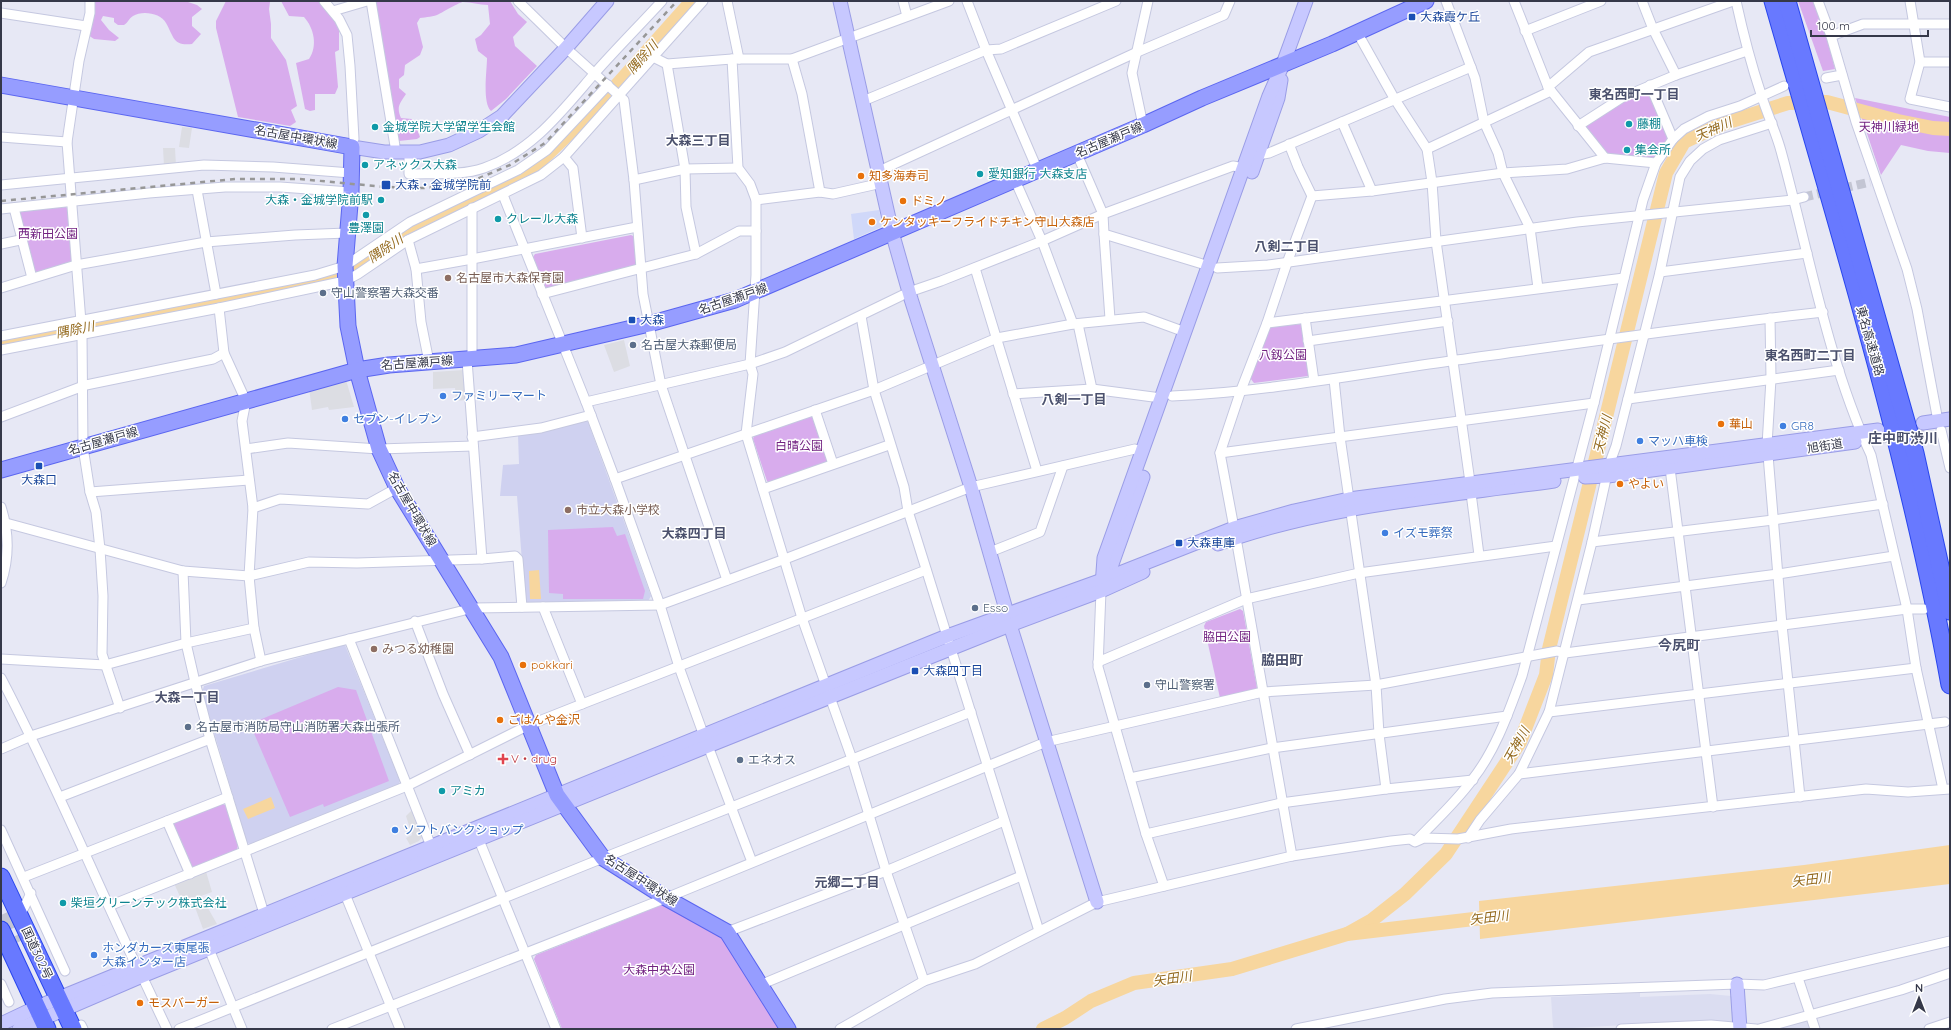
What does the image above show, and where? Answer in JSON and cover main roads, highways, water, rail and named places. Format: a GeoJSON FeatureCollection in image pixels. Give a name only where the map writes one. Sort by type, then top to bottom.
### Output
{"type":"FeatureCollection","features":[{"type":"Feature","properties":{"kind":"highway","name":"東名高速道路"},"geometry":{"type":"LineString","coordinates":[[1773,1],[1805,85]]}},
{"type":"Feature","properties":{"kind":"highway","name":"東名高速道路"},"geometry":{"type":"LineString","coordinates":[[1788,1],[1805,85],[1899,449],[1928,576],[1950,686]]}},
{"type":"Feature","properties":{"kind":"highway","name":"東名高速道路"},"geometry":{"type":"LineString","coordinates":[[1813,117],[1915,453],[1950,611]]}},
{"type":"Feature","properties":{"kind":"highway"},"geometry":{"type":"LineString","coordinates":[[1,863],[20,916]]}},
{"type":"Feature","properties":{"kind":"highway","name":"国道302号"},"geometry":{"type":"LineString","coordinates":[[1,877],[61,1004],[79,1028]]}},
{"type":"Feature","properties":{"kind":"highway","name":"国道302号"},"geometry":{"type":"LineString","coordinates":[[1,930],[6,952],[42,1018]]}},
{"type":"Feature","properties":{"kind":"highway"},"geometry":{"type":"LineString","coordinates":[[1,936],[6,952]]}},
{"type":"Feature","properties":{"kind":"main road","name":"名古屋瀬戸線"},"geometry":{"type":"LineString","coordinates":[[1,470],[357,370],[375,366],[469,360],[516,355],[700,311],[755,293],[892,232],[1077,154],[1426,1]]}},
{"type":"Feature","properties":{"kind":"main road","name":"名古屋中環状線"},"geometry":{"type":"LineString","coordinates":[[1,85],[352,147],[351,192],[345,274],[348,326],[357,370],[379,449],[397,488],[501,657],[560,800],[603,858],[666,898],[727,932],[788,1029]]}},
{"type":"Feature","properties":{"kind":"water"},"geometry":{"type":"Polygon","coordinates":[[[539,570],[541,599],[530,599],[529,571],[539,570]]]}},
{"type":"Feature","properties":{"kind":"water"},"geometry":{"type":"Polygon","coordinates":[[[271,797],[275,808],[248,819],[243,809],[271,797]]]}},
{"type":"Feature","properties":{"kind":"water"},"geometry":{"type":"Polygon","coordinates":[[[1950,845],[1950,884],[1480,939],[1479,901],[1804,865],[1950,845]]]}},
{"type":"Feature","properties":{"kind":"waterway","name":"隅除川"},"geometry":{"type":"LineString","coordinates":[[1,343],[318,283],[350,271],[417,227],[490,193],[538,163],[600,104],[692,1]]}},
{"type":"Feature","properties":{"kind":"waterway","name":"天神川"},"geometry":{"type":"LineString","coordinates":[[1347,934],[1372,920],[1405,894],[1446,854],[1520,742],[1546,675],[1549,649],[1666,173],[1684,142],[1722,124],[1788,103],[1827,102],[1898,121],[1933,128],[1950,129]]}},
{"type":"Feature","properties":{"kind":"waterway","name":"矢田川"},"geometry":{"type":"LineString","coordinates":[[1043,1029],[1065,1018],[1091,1001],[1134,983],[1232,969],[1347,934],[1499,916]]}},
{"type":"Feature","properties":{"kind":"tunnel"},"geometry":{"type":"LineString","coordinates":[[1804,197],[1870,182]]}},
{"type":"Feature","properties":{"kind":"tunnel"},"geometry":{"type":"LineString","coordinates":[[1881,437],[1924,432]]}},
{"type":"Feature","properties":{"kind":"tunnel"},"geometry":{"type":"LineString","coordinates":[[1,915],[14,944]]}},
{"type":"Feature","properties":{"kind":"railway"},"geometry":{"type":"LineString","coordinates":[[1,201],[235,179],[300,179],[385,187],[424,188],[470,182],[510,165],[545,143],[677,1]]}},
{"type":"Feature","properties":{"kind":"place","name":"大森霞ケ丘"},"geometry":{"type":"Point","coordinates":[1412,17]}},
{"type":"Feature","properties":{"kind":"place","name":"藤棚"},"geometry":{"type":"Point","coordinates":[1629,124]}},
{"type":"Feature","properties":{"kind":"place","name":"金城学院大学留学生会館"},"geometry":{"type":"Point","coordinates":[375,127]}},
{"type":"Feature","properties":{"kind":"place","name":"集会所"},"geometry":{"type":"Point","coordinates":[1627,150]}},
{"type":"Feature","properties":{"kind":"place","name":"アネックス大森"},"geometry":{"type":"Point","coordinates":[365,165]}},
{"type":"Feature","properties":{"kind":"place","name":"愛知銀行 大森支店"},"geometry":{"type":"Point","coordinates":[980,174]}},
{"type":"Feature","properties":{"kind":"place","name":"知多海寿司"},"geometry":{"type":"Point","coordinates":[861,176]}},
{"type":"Feature","properties":{"kind":"place","name":"大森・金城学院前"},"geometry":{"type":"Point","coordinates":[386,185]}},
{"type":"Feature","properties":{"kind":"place","name":"大森・金城学院前駅"},"geometry":{"type":"Point","coordinates":[381,200]}},
{"type":"Feature","properties":{"kind":"place","name":"ドミノ"},"geometry":{"type":"Point","coordinates":[903,201]}},
{"type":"Feature","properties":{"kind":"place","name":"豊澤園"},"geometry":{"type":"Point","coordinates":[366,215]}},
{"type":"Feature","properties":{"kind":"place","name":"クレール大森"},"geometry":{"type":"Point","coordinates":[498,219]}},
{"type":"Feature","properties":{"kind":"place","name":"ケンタッキーフライドチキン守山大森店"},"geometry":{"type":"Point","coordinates":[872,222]}},
{"type":"Feature","properties":{"kind":"place","name":"名古屋市大森保育園"},"geometry":{"type":"Point","coordinates":[448,278]}},
{"type":"Feature","properties":{"kind":"place","name":"守山警察署大森交番"},"geometry":{"type":"Point","coordinates":[323,293]}},
{"type":"Feature","properties":{"kind":"place","name":"大森"},"geometry":{"type":"Point","coordinates":[632,320]}},
{"type":"Feature","properties":{"kind":"place","name":"名古屋大森郵便局"},"geometry":{"type":"Point","coordinates":[633,345]}},
{"type":"Feature","properties":{"kind":"place","name":"ファミリーマート"},"geometry":{"type":"Point","coordinates":[443,396]}},
{"type":"Feature","properties":{"kind":"place","name":"セブン-イレブン"},"geometry":{"type":"Point","coordinates":[345,419]}},
{"type":"Feature","properties":{"kind":"place","name":"華山"},"geometry":{"type":"Point","coordinates":[1721,424]}},
{"type":"Feature","properties":{"kind":"place","name":"GR8"},"geometry":{"type":"Point","coordinates":[1783,426]}},
{"type":"Feature","properties":{"kind":"place","name":"マッハ車検"},"geometry":{"type":"Point","coordinates":[1640,441]}},
{"type":"Feature","properties":{"kind":"place","name":"大森口"},"geometry":{"type":"Point","coordinates":[39,466]}},
{"type":"Feature","properties":{"kind":"place","name":"やよい"},"geometry":{"type":"Point","coordinates":[1620,484]}},
{"type":"Feature","properties":{"kind":"place","name":"市立大森小学校"},"geometry":{"type":"Point","coordinates":[568,510]}},
{"type":"Feature","properties":{"kind":"place","name":"イズモ葬祭"},"geometry":{"type":"Point","coordinates":[1385,533]}},
{"type":"Feature","properties":{"kind":"place","name":"大森車庫"},"geometry":{"type":"Point","coordinates":[1179,543]}},
{"type":"Feature","properties":{"kind":"place","name":"Esso"},"geometry":{"type":"Point","coordinates":[975,608]}},
{"type":"Feature","properties":{"kind":"place","name":"みつる幼稚園"},"geometry":{"type":"Point","coordinates":[374,649]}},
{"type":"Feature","properties":{"kind":"place","name":"pokkari"},"geometry":{"type":"Point","coordinates":[523,665]}},
{"type":"Feature","properties":{"kind":"place","name":"大森四丁目"},"geometry":{"type":"Point","coordinates":[915,671]}},
{"type":"Feature","properties":{"kind":"place","name":"守山警察署"},"geometry":{"type":"Point","coordinates":[1147,685]}},
{"type":"Feature","properties":{"kind":"place","name":"ごはんや金沢"},"geometry":{"type":"Point","coordinates":[500,720]}},
{"type":"Feature","properties":{"kind":"place","name":"名古屋市消防局守山消防署大森出張所"},"geometry":{"type":"Point","coordinates":[188,727]}},
{"type":"Feature","properties":{"kind":"place","name":"V・drug"},"geometry":{"type":"Point","coordinates":[503,759]}},
{"type":"Feature","properties":{"kind":"place","name":"エネオス"},"geometry":{"type":"Point","coordinates":[740,760]}},
{"type":"Feature","properties":{"kind":"place","name":"アミカ"},"geometry":{"type":"Point","coordinates":[442,791]}},
{"type":"Feature","properties":{"kind":"place","name":"ソフトバンクショップ"},"geometry":{"type":"Point","coordinates":[395,830]}},
{"type":"Feature","properties":{"kind":"place","name":"柴垣グリーンテック株式会社"},"geometry":{"type":"Point","coordinates":[63,903]}},
{"type":"Feature","properties":{"kind":"place","name":"ホンダカーズ東尾張 大森インター店"},"geometry":{"type":"Point","coordinates":[94,955]}},
{"type":"Feature","properties":{"kind":"place","name":"モスバーガー"},"geometry":{"type":"Point","coordinates":[140,1003]}},
{"type":"Feature","properties":{"kind":"district","name":"東名西町一丁目"},"geometry":{"type":"Point","coordinates":[1634,94]}},
{"type":"Feature","properties":{"kind":"district","name":"大森三丁目"},"geometry":{"type":"Point","coordinates":[698,140]}},
{"type":"Feature","properties":{"kind":"district","name":"八剣二丁目"},"geometry":{"type":"Point","coordinates":[1287,246]}},
{"type":"Feature","properties":{"kind":"district","name":"東名西町二丁目"},"geometry":{"type":"Point","coordinates":[1810,355]}},
{"type":"Feature","properties":{"kind":"district","name":"八剣一丁目"},"geometry":{"type":"Point","coordinates":[1074,399]}},
{"type":"Feature","properties":{"kind":"district","name":"庄中町渋川"},"geometry":{"type":"Point","coordinates":[1903,438]}},
{"type":"Feature","properties":{"kind":"district","name":"大森四丁目"},"geometry":{"type":"Point","coordinates":[694,533]}},
{"type":"Feature","properties":{"kind":"district","name":"今尻町"},"geometry":{"type":"Point","coordinates":[1679,645]}},
{"type":"Feature","properties":{"kind":"district","name":"脇田町"},"geometry":{"type":"Point","coordinates":[1282,660]}},
{"type":"Feature","properties":{"kind":"district","name":"大森一丁目"},"geometry":{"type":"Point","coordinates":[187,697]}},
{"type":"Feature","properties":{"kind":"district","name":"元郷二丁目"},"geometry":{"type":"Point","coordinates":[847,882]}},
{"type":"Feature","properties":{"kind":"park label","name":"天神川緑地"},"geometry":{"type":"Point","coordinates":[1889,127]}},
{"type":"Feature","properties":{"kind":"park label","name":"西新田公園"},"geometry":{"type":"Point","coordinates":[48,234]}},
{"type":"Feature","properties":{"kind":"park label","name":"八釼公園"},"geometry":{"type":"Point","coordinates":[1283,355]}},
{"type":"Feature","properties":{"kind":"park label","name":"白晴公園"},"geometry":{"type":"Point","coordinates":[799,446]}},
{"type":"Feature","properties":{"kind":"park label","name":"脇田公園"},"geometry":{"type":"Point","coordinates":[1227,637]}},
{"type":"Feature","properties":{"kind":"park label","name":"大森中央公園"},"geometry":{"type":"Point","coordinates":[659,970]}}]}
